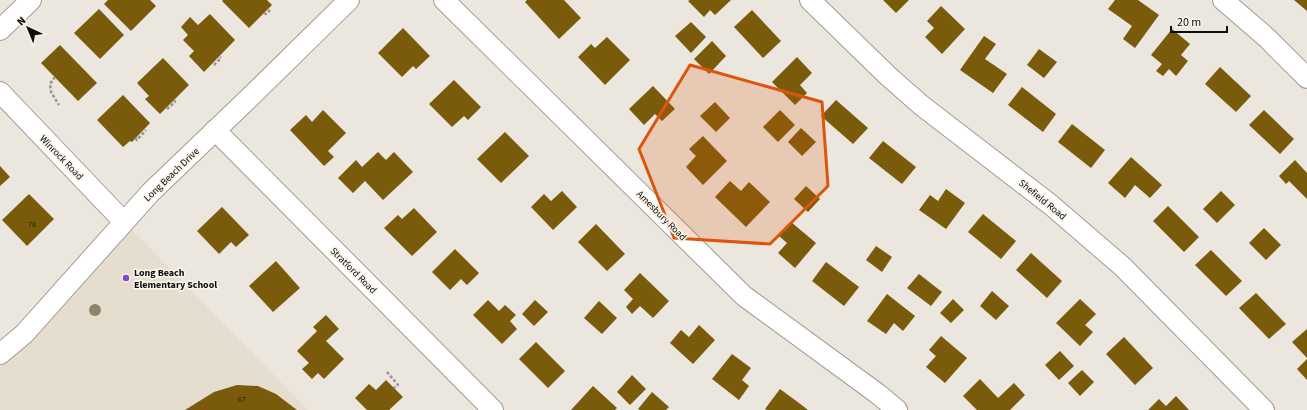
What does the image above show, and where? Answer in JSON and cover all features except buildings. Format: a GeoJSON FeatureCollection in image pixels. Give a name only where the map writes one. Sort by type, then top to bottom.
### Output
{"type":"FeatureCollection","features":[{"type":"Feature","properties":{"kind":"street"},"geometry":{"type":"LineString","coordinates":[[0,30],[31,0]]}},
{"type":"Feature","properties":{"kind":"street","name":"Long Beach Drive"},"geometry":{"type":"LineString","coordinates":[[0,354],[24,334],[151,192],[349,0]]}},
{"type":"Feature","properties":{"kind":"street","name":"Amesbury Road"},"geometry":{"type":"LineString","coordinates":[[444,0],[744,296],[878,394],[897,410]]}},
{"type":"Feature","properties":{"kind":"street","name":"Shefield Road"},"geometry":{"type":"LineString","coordinates":[[810,0],[887,75],[921,105],[1051,205],[1123,267],[1264,410]]}},
{"type":"Feature","properties":{"kind":"street"},"geometry":{"type":"LineString","coordinates":[[1223,0],[1266,38],[1307,78]]}},
{"type":"Feature","properties":{"kind":"street","name":"Winrock Road"},"geometry":{"type":"LineString","coordinates":[[0,92],[124,222]]}},
{"type":"Feature","properties":{"kind":"street","name":"Stratford Road"},"geometry":{"type":"LineString","coordinates":[[215,130],[493,410]]}},
{"type":"Feature","properties":{"kind":"path"},"geometry":{"type":"LineString","coordinates":[[264,13],[266,14],[270,10]]}},
{"type":"Feature","properties":{"kind":"path"},"geometry":{"type":"LineString","coordinates":[[214,65],[221,58],[220,57]]}},
{"type":"Feature","properties":{"kind":"path"},"geometry":{"type":"LineString","coordinates":[[55,77],[50,84],[51,92],[59,105]]}},
{"type":"Feature","properties":{"kind":"path"},"geometry":{"type":"LineString","coordinates":[[167,109],[175,102],[174,100]]}},
{"type":"Feature","properties":{"kind":"path"},"geometry":{"type":"LineString","coordinates":[[135,138],[137,140],[146,130]]}},
{"type":"Feature","properties":{"kind":"path"},"geometry":{"type":"LineString","coordinates":[[387,372],[398,385],[394,388]]}},
{"type":"Feature","properties":{"kind":"highlighted area"},"geometry":{"type":"Polygon","coordinates":[[[690,65],[822,102],[828,186],[770,244],[674,238],[639,149],[690,65]]]}},
{"type":"Feature","properties":{"kind":"shaded area","name":"Long Beach Elementary School"},"geometry":{"type":"Polygon","coordinates":[[[124,222],[308,410],[0,410],[0,354],[124,222]]]}},
{"type":"Feature","properties":{"kind":"place","name":"Long Beach Elementary School"},"geometry":{"type":"Point","coordinates":[126,278]}}]}
